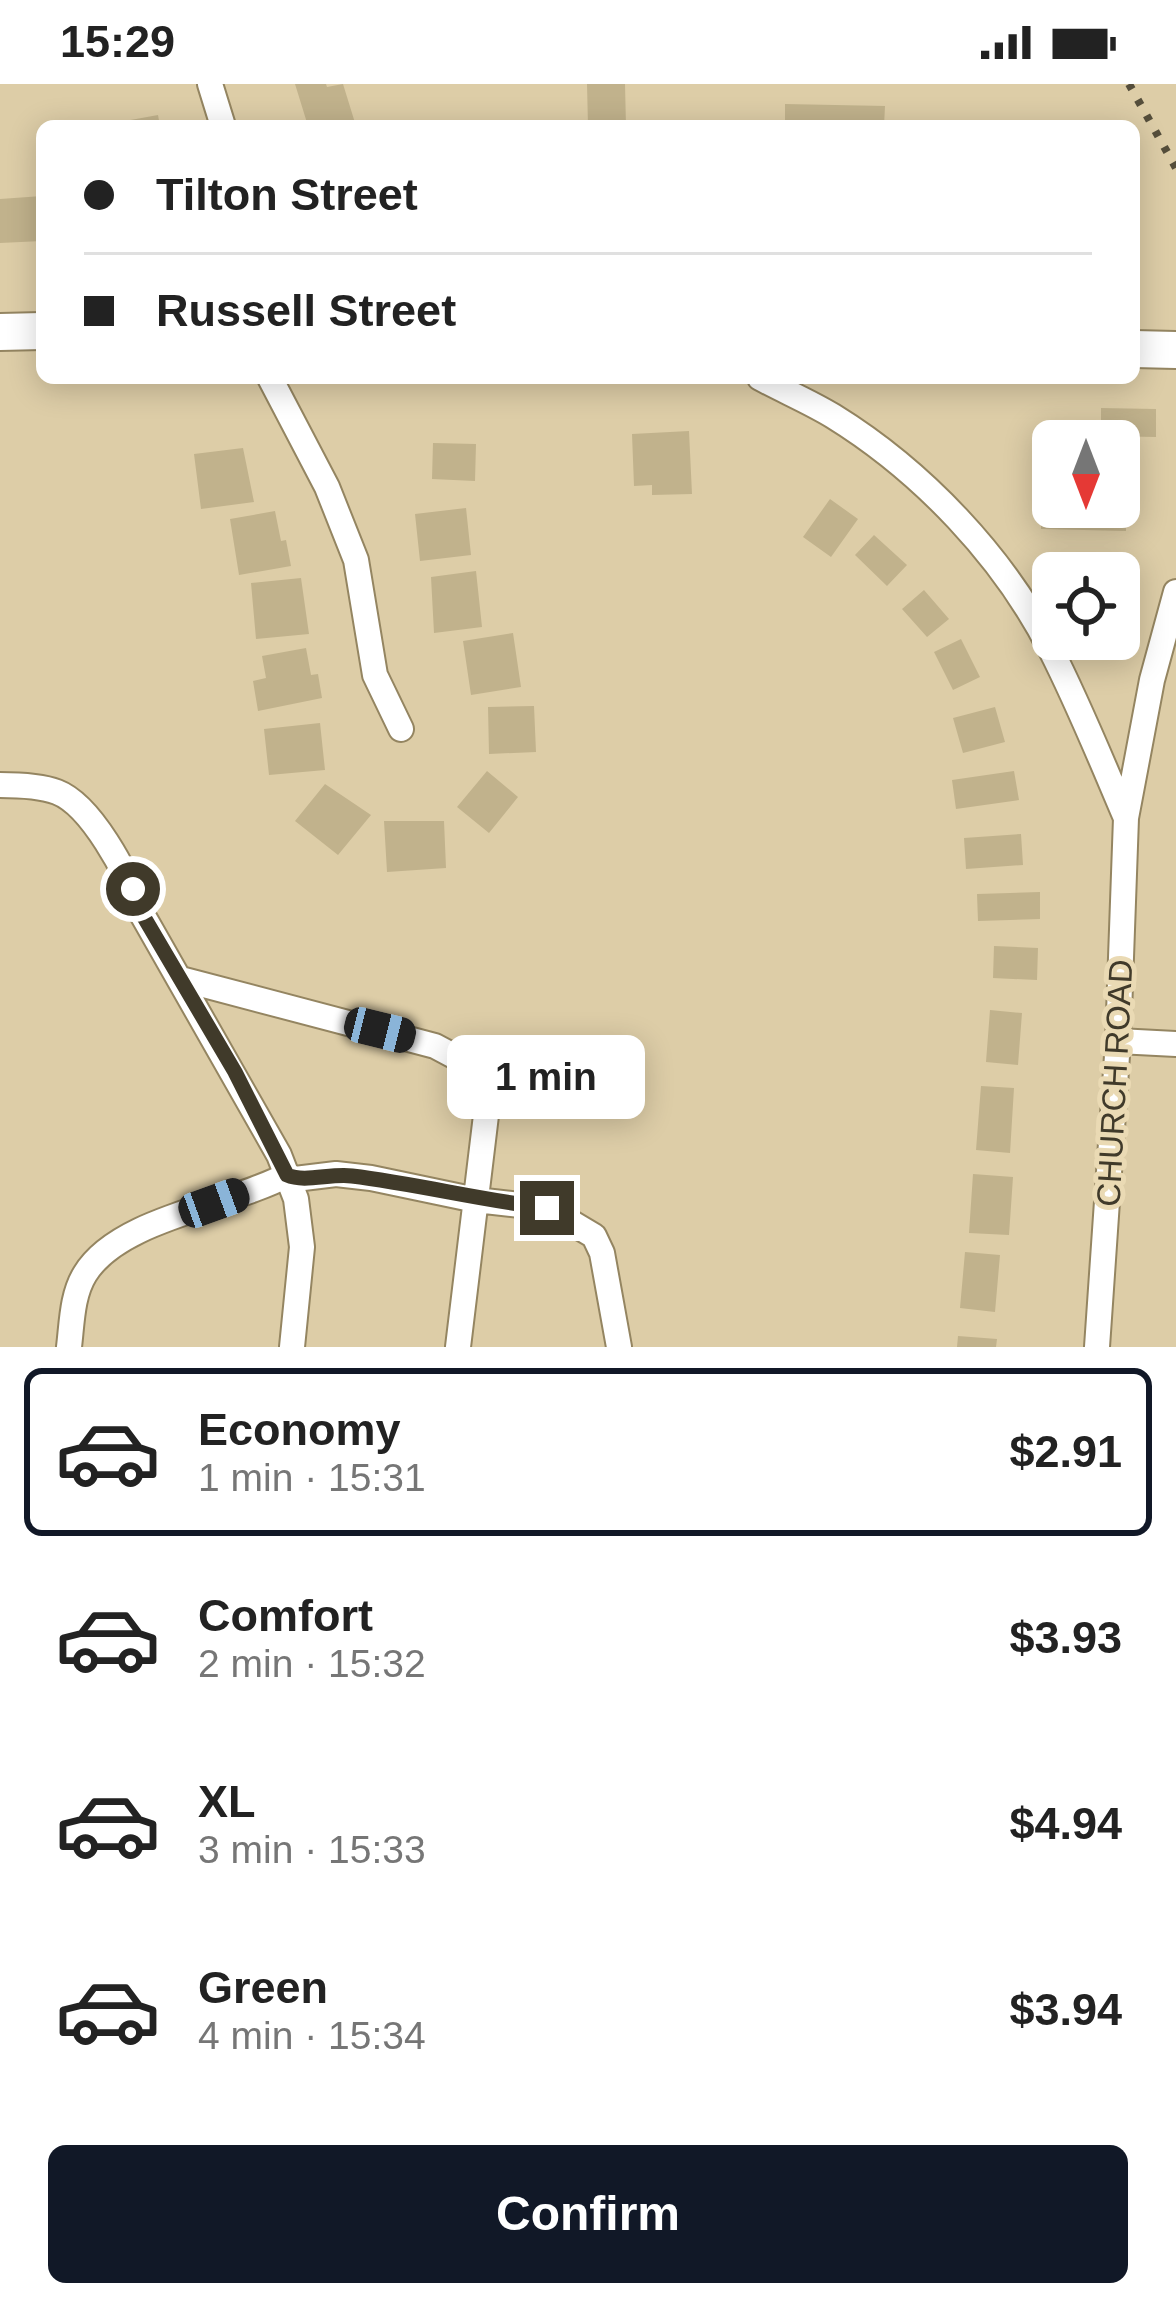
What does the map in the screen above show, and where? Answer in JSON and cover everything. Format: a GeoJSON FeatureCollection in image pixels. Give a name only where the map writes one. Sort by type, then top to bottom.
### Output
{"type":"FeatureCollection","features":[{"type":"Feature","properties":{"kind":"street"},"geometry":{"type":"LineString","coordinates":[[210,84],[221,120]]}},
{"type":"Feature","properties":{"kind":"street"},"geometry":{"type":"LineString","coordinates":[[0,332],[36,331]]}},
{"type":"Feature","properties":{"kind":"street"},"geometry":{"type":"LineString","coordinates":[[1140,349],[1176,350]]}},
{"type":"Feature","properties":{"kind":"street"},"geometry":{"type":"LineString","coordinates":[[273,384],[327,487],[356,560],[375,675],[401,729]]}},
{"type":"Feature","properties":{"kind":"street","name":"CHURCH ROAD"},"geometry":{"type":"LineString","coordinates":[[771,384],[832,416],[884,452],[977,541],[1016,591],[1050,647],[1126,818]]}},
{"type":"Feature","properties":{"kind":"street","name":"CHURCH ROAD"},"geometry":{"type":"LineString","coordinates":[[1097,1347],[1118,1042],[1126,818],[1176,592]]}},
{"type":"Feature","properties":{"kind":"street"},"geometry":{"type":"LineString","coordinates":[[0,785],[56,792],[87,814],[235,1072],[296,1199],[302,1247],[292,1347]]}},
{"type":"Feature","properties":{"kind":"street"},"geometry":{"type":"LineString","coordinates":[[182,979],[419,1040],[465,1062],[484,1089],[487,1107],[458,1347]]}},
{"type":"Feature","properties":{"kind":"street"},"geometry":{"type":"LineString","coordinates":[[1118,1042],[1176,1044]]}},
{"type":"Feature","properties":{"kind":"street"},"geometry":{"type":"LineString","coordinates":[[69,1347],[77,1292],[96,1259],[111,1246],[287,1175],[295,1179],[336,1174],[547,1208],[593,1236],[602,1253],[620,1347]]}},
{"type":"Feature","properties":{"kind":"building"},"geometry":{"type":"Polygon","coordinates":[[[295,84],[343,84],[354,120],[306,120],[295,84]]]}},
{"type":"Feature","properties":{"kind":"building"},"geometry":{"type":"Polygon","coordinates":[[[587,84],[625,84],[626,120],[588,120],[587,84]]]}},
{"type":"Feature","properties":{"kind":"building"},"geometry":{"type":"Polygon","coordinates":[[[785,104],[885,106],[884,120],[785,120],[785,104]]]}},
{"type":"Feature","properties":{"kind":"building"},"geometry":{"type":"Polygon","coordinates":[[[36,196],[36,241],[0,243],[0,199],[36,196]]]}},
{"type":"Feature","properties":{"kind":"building"},"geometry":{"type":"Polygon","coordinates":[[[1101,408],[1156,409],[1156,437],[1140,437],[1140,420],[1101,420],[1101,408]]]}},
{"type":"Feature","properties":{"kind":"building"},"geometry":{"type":"Polygon","coordinates":[[[689,431],[692,494],[652,495],[652,485],[634,486],[632,434],[689,431]]]}},
{"type":"Feature","properties":{"kind":"building"},"geometry":{"type":"Polygon","coordinates":[[[433,443],[476,444],[475,481],[432,479],[433,443]]]}},
{"type":"Feature","properties":{"kind":"building"},"geometry":{"type":"Polygon","coordinates":[[[243,448],[254,502],[201,509],[194,454],[243,448]]]}},
{"type":"Feature","properties":{"kind":"building"},"geometry":{"type":"Polygon","coordinates":[[[830,499],[858,519],[831,557],[803,537],[830,499]]]}},
{"type":"Feature","properties":{"kind":"building"},"geometry":{"type":"Polygon","coordinates":[[[466,508],[471,555],[420,561],[415,514],[466,508]]]}},
{"type":"Feature","properties":{"kind":"building"},"geometry":{"type":"Polygon","coordinates":[[[275,511],[291,566],[239,575],[230,519],[275,511]]]}},
{"type":"Feature","properties":{"kind":"building"},"geometry":{"type":"Polygon","coordinates":[[[1041,528],[1126,528],[1126,531],[1041,528]]]}},
{"type":"Feature","properties":{"kind":"building"},"geometry":{"type":"Polygon","coordinates":[[[874,535],[907,565],[887,586],[855,555],[874,535]]]}},
{"type":"Feature","properties":{"kind":"building"},"geometry":{"type":"Polygon","coordinates":[[[476,571],[482,627],[434,633],[431,577],[476,571]]]}},
{"type":"Feature","properties":{"kind":"building"},"geometry":{"type":"Polygon","coordinates":[[[301,578],[309,634],[256,639],[251,583],[301,578]]]}},
{"type":"Feature","properties":{"kind":"building"},"geometry":{"type":"Polygon","coordinates":[[[924,590],[949,619],[927,637],[902,609],[924,590]]]}},
{"type":"Feature","properties":{"kind":"building"},"geometry":{"type":"Polygon","coordinates":[[[513,633],[521,687],[471,695],[463,641],[513,633]]]}},
{"type":"Feature","properties":{"kind":"building"},"geometry":{"type":"Polygon","coordinates":[[[961,639],[980,677],[953,690],[934,652],[961,639]]]}},
{"type":"Feature","properties":{"kind":"building"},"geometry":{"type":"Polygon","coordinates":[[[306,648],[322,698],[258,711],[253,681],[266,678],[262,656],[306,648]]]}},
{"type":"Feature","properties":{"kind":"building"},"geometry":{"type":"Polygon","coordinates":[[[534,706],[536,752],[489,754],[488,707],[534,706]]]}},
{"type":"Feature","properties":{"kind":"building"},"geometry":{"type":"Polygon","coordinates":[[[995,707],[1005,742],[963,753],[953,718],[995,707]]]}},
{"type":"Feature","properties":{"kind":"building"},"geometry":{"type":"Polygon","coordinates":[[[320,723],[325,770],[269,775],[264,729],[320,723]]]}},
{"type":"Feature","properties":{"kind":"building"},"geometry":{"type":"Polygon","coordinates":[[[487,771],[518,797],[489,833],[457,807],[487,771]]]}},
{"type":"Feature","properties":{"kind":"building"},"geometry":{"type":"Polygon","coordinates":[[[1014,771],[1019,800],[956,809],[952,780],[1014,771]]]}},
{"type":"Feature","properties":{"kind":"building"},"geometry":{"type":"Polygon","coordinates":[[[325,784],[371,815],[338,855],[295,821],[325,784]]]}},
{"type":"Feature","properties":{"kind":"building"},"geometry":{"type":"Polygon","coordinates":[[[384,821],[444,821],[446,868],[387,872],[384,821]]]}},
{"type":"Feature","properties":{"kind":"building"},"geometry":{"type":"Polygon","coordinates":[[[1021,834],[1023,865],[966,869],[964,838],[1021,834]]]}},
{"type":"Feature","properties":{"kind":"building"},"geometry":{"type":"Polygon","coordinates":[[[1040,892],[1040,919],[978,921],[977,894],[1040,892]]]}},
{"type":"Feature","properties":{"kind":"building"},"geometry":{"type":"Polygon","coordinates":[[[994,946],[1038,948],[1037,980],[993,978],[994,946]]]}},
{"type":"Feature","properties":{"kind":"building"},"geometry":{"type":"Polygon","coordinates":[[[990,1010],[1022,1013],[1018,1065],[986,1062],[990,1010]]]}},
{"type":"Feature","properties":{"kind":"building"},"geometry":{"type":"Polygon","coordinates":[[[981,1086],[1014,1088],[1010,1153],[976,1150],[981,1086]]]}},
{"type":"Feature","properties":{"kind":"building"},"geometry":{"type":"Polygon","coordinates":[[[973,1174],[1013,1177],[1009,1235],[969,1233],[973,1174]]]}},
{"type":"Feature","properties":{"kind":"building"},"geometry":{"type":"Polygon","coordinates":[[[965,1252],[1000,1255],[995,1312],[960,1308],[965,1252]]]}},
{"type":"Feature","properties":{"kind":"building"},"geometry":{"type":"Polygon","coordinates":[[[958,1336],[997,1339],[996,1347],[957,1347],[958,1336]]]}},
{"type":"Feature","properties":{"kind":"railway"},"geometry":{"type":"LineString","coordinates":[[1129,84],[1176,168]]}},
{"type":"Feature","properties":{"kind":"route"},"geometry":{"type":"LineString","coordinates":[[133,889],[138,907],[235,1072],[287,1175],[295,1179],[325,1174],[371,1178],[476,1200],[547,1208]]}}]}
